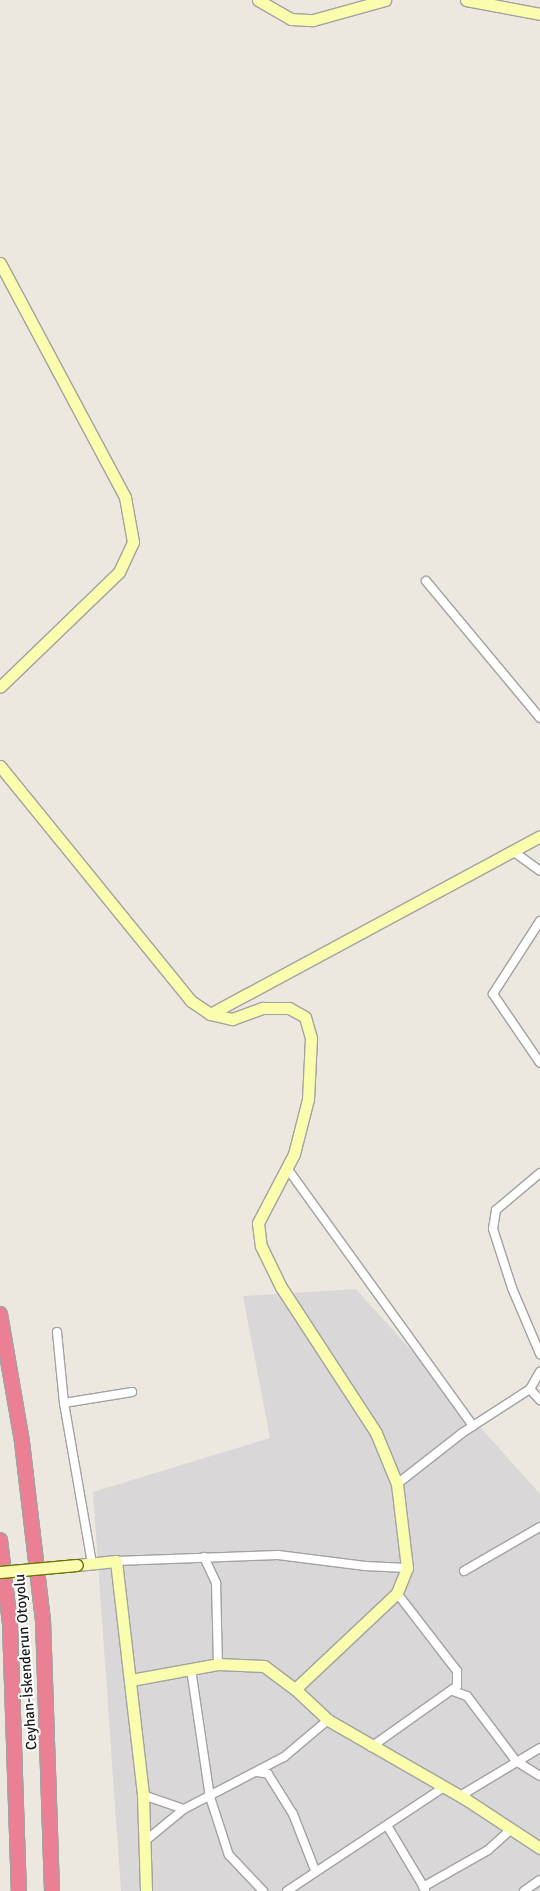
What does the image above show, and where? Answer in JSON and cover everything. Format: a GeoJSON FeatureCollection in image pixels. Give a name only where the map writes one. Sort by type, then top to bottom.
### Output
{"type":"FeatureCollection","features":[{"type":"Feature","properties":{"kind":"highway","name":"Ceyhan-İskenderun Otoyolu"},"geometry":{"type":"LineString","coordinates":[[0,1314],[22,1442],[43,1620],[52,1891]]}},
{"type":"Feature","properties":{"kind":"highway","name":"Ceyhan-İskenderun Otoyolu"},"geometry":{"type":"LineString","coordinates":[[0,1540],[10,1624],[19,1891]]}},
{"type":"Feature","properties":{"kind":"street"},"geometry":{"type":"LineString","coordinates":[[258,0],[291,19],[313,20],[385,0]]}},
{"type":"Feature","properties":{"kind":"street"},"geometry":{"type":"LineString","coordinates":[[466,0],[540,14]]}},
{"type":"Feature","properties":{"kind":"street"},"geometry":{"type":"LineString","coordinates":[[0,263],[124,496],[133,542],[119,572],[0,688]]}},
{"type":"Feature","properties":{"kind":"street"},"geometry":{"type":"LineString","coordinates":[[426,581],[540,718]]}},
{"type":"Feature","properties":{"kind":"street"},"geometry":{"type":"LineString","coordinates":[[0,766],[191,1001],[210,1014],[232,1019],[263,1008],[289,1008],[305,1017],[311,1038],[308,1099],[294,1154],[258,1223],[261,1246],[282,1287],[376,1434],[397,1484],[407,1568],[397,1593],[295,1689]]}},
{"type":"Feature","properties":{"kind":"street"},"geometry":{"type":"LineString","coordinates":[[210,1014],[514,852],[540,836]]}},
{"type":"Feature","properties":{"kind":"street"},"geometry":{"type":"LineString","coordinates":[[514,852],[540,872]]}},
{"type":"Feature","properties":{"kind":"street"},"geometry":{"type":"LineString","coordinates":[[540,921],[493,994],[540,1063]]}},
{"type":"Feature","properties":{"kind":"street"},"geometry":{"type":"LineString","coordinates":[[288,1168],[473,1426]]}},
{"type":"Feature","properties":{"kind":"street"},"geometry":{"type":"LineString","coordinates":[[540,1173],[496,1210],[493,1229],[512,1288],[540,1354]]}},
{"type":"Feature","properties":{"kind":"street"},"geometry":{"type":"LineString","coordinates":[[57,1332],[64,1403],[92,1563]]}},
{"type":"Feature","properties":{"kind":"street"},"geometry":{"type":"LineString","coordinates":[[397,1484],[473,1426],[530,1389],[540,1372]]}},
{"type":"Feature","properties":{"kind":"street"},"geometry":{"type":"LineString","coordinates":[[530,1389],[540,1400]]}},
{"type":"Feature","properties":{"kind":"street"},"geometry":{"type":"LineString","coordinates":[[64,1403],[132,1392]]}},
{"type":"Feature","properties":{"kind":"street"},"geometry":{"type":"LineString","coordinates":[[464,1571],[540,1527]]}},
{"type":"Feature","properties":{"kind":"street"},"geometry":{"type":"LineString","coordinates":[[0,1572],[116,1561],[278,1556],[365,1566],[407,1568]]}},
{"type":"Feature","properties":{"kind":"street"},"geometry":{"type":"LineString","coordinates":[[204,1557],[216,1583],[218,1664]]}},
{"type":"Feature","properties":{"kind":"street"},"geometry":{"type":"LineString","coordinates":[[116,1561],[143,1796],[146,1891]]}},
{"type":"Feature","properties":{"kind":"street"},"geometry":{"type":"LineString","coordinates":[[371,1747],[453,1691],[457,1686],[457,1671],[397,1593]]}},
{"type":"Feature","properties":{"kind":"street"},"geometry":{"type":"LineString","coordinates":[[131,1680],[218,1664],[264,1666],[295,1689],[328,1720],[371,1747],[460,1796],[540,1848]]}},
{"type":"Feature","properties":{"kind":"street"},"geometry":{"type":"LineString","coordinates":[[191,1669],[210,1798],[229,1855],[263,1891]]}},
{"type":"Feature","properties":{"kind":"street"},"geometry":{"type":"LineString","coordinates":[[453,1691],[466,1696],[516,1761],[540,1776]]}},
{"type":"Feature","properties":{"kind":"street"},"geometry":{"type":"LineString","coordinates":[[145,1841],[184,1809],[210,1798],[284,1757],[328,1720]]}},
{"type":"Feature","properties":{"kind":"street"},"geometry":{"type":"LineString","coordinates":[[460,1796],[540,1748]]}},
{"type":"Feature","properties":{"kind":"street"},"geometry":{"type":"LineString","coordinates":[[257,1772],[268,1774],[294,1814],[315,1870]]}},
{"type":"Feature","properties":{"kind":"street"},"geometry":{"type":"LineString","coordinates":[[287,1891],[315,1870],[388,1827],[444,1787]]}},
{"type":"Feature","properties":{"kind":"street"},"geometry":{"type":"LineString","coordinates":[[143,1796],[184,1809]]}},
{"type":"Feature","properties":{"kind":"street"},"geometry":{"type":"LineString","coordinates":[[388,1827],[424,1889],[488,1850],[510,1830]]}},
{"type":"Feature","properties":{"kind":"street"},"geometry":{"type":"LineString","coordinates":[[524,1891],[540,1880]]}},
{"type":"Feature","properties":{"kind":"shaded area"},"geometry":{"type":"Polygon","coordinates":[[[356,1289],[540,1494],[540,1891],[121,1891],[93,1492],[270,1438],[243,1296],[356,1289]]]}}]}
